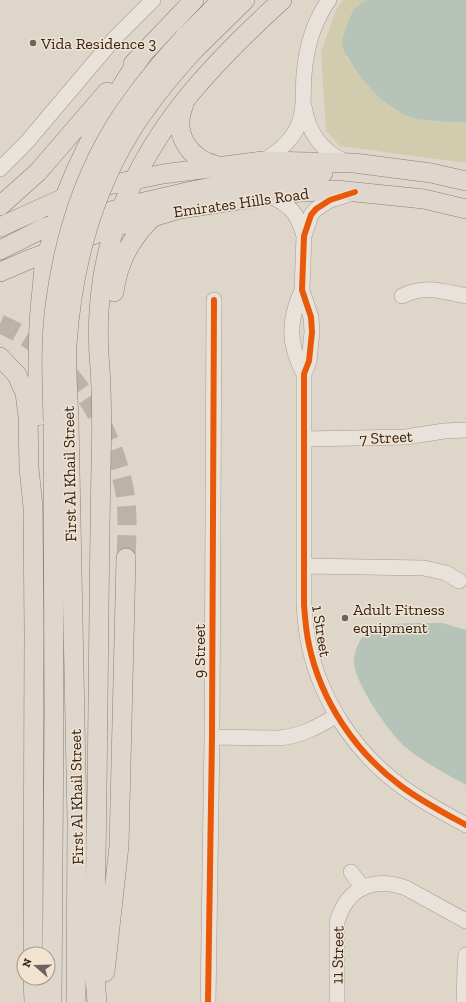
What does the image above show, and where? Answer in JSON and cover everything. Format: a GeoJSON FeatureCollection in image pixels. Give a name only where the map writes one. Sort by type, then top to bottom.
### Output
{"type":"FeatureCollection","features":[{"type":"Feature","properties":{"kind":"main road"},"geometry":{"type":"LineString","coordinates":[[0,206],[38,172],[114,84],[194,0]]}},
{"type":"Feature","properties":{"kind":"main road","name":"First Al Khail Street"},"geometry":{"type":"LineString","coordinates":[[190,43],[222,0]]}},
{"type":"Feature","properties":{"kind":"main road","name":"First Al Khail Street"},"geometry":{"type":"LineString","coordinates":[[76,1002],[77,830],[61,420],[52,344],[55,307],[61,269],[66,246],[82,195],[97,160],[115,126],[151,75],[245,0]]}},
{"type":"Feature","properties":{"kind":"main road"},"geometry":{"type":"LineString","coordinates":[[128,215],[135,179],[154,142],[169,120],[215,65],[282,0]]}},
{"type":"Feature","properties":{"kind":"main road"},"geometry":{"type":"LineString","coordinates":[[33,946],[33,507],[38,462],[38,329],[45,262],[48,252],[49,226],[56,217],[56,210],[105,112],[142,55]]}},
{"type":"Feature","properties":{"kind":"main road"},"geometry":{"type":"LineString","coordinates":[[185,100],[181,110],[179,122],[181,134],[186,145],[191,153],[199,159],[208,164],[218,166]]}},
{"type":"Feature","properties":{"kind":"main road","name":"Emirates Hills Road"},"geometry":{"type":"LineString","coordinates":[[0,227],[64,194],[135,179],[218,166],[263,161],[347,162],[431,173],[466,181]]}},
{"type":"Feature","properties":{"kind":"main road"},"geometry":{"type":"LineString","coordinates":[[0,272],[48,252],[62,235],[75,226],[99,223],[128,215],[130,217],[130,211],[148,210],[201,189],[283,175],[347,172],[361,169],[368,165]]}},
{"type":"Feature","properties":{"kind":"main road"},"geometry":{"type":"LineString","coordinates":[[97,1002],[94,966],[102,462],[100,368],[98,346],[99,309],[103,280],[99,223],[114,198],[135,179]]}},
{"type":"Feature","properties":{"kind":"main road","name":"Emirates Hills Road"},"geometry":{"type":"LineString","coordinates":[[148,210],[180,209],[285,193],[336,190],[424,199],[466,209]]}},
{"type":"Feature","properties":{"kind":"main road"},"geometry":{"type":"LineString","coordinates":[[64,194],[78,202],[99,223]]}},
{"type":"Feature","properties":{"kind":"main road"},"geometry":{"type":"LineString","coordinates":[[100,368],[109,337],[111,310],[119,267],[132,240],[142,228],[148,210]]}},
{"type":"Feature","properties":{"kind":"main road"},"geometry":{"type":"LineString","coordinates":[[0,250],[49,226],[99,223]]}},
{"type":"Feature","properties":{"kind":"main road"},"geometry":{"type":"LineString","coordinates":[[0,357],[16,375],[25,393],[28,416],[29,481],[33,507]]}},
{"type":"Feature","properties":{"kind":"main road","name":"First Al Khail Street"},"geometry":{"type":"LineString","coordinates":[[52,1002],[54,713],[61,420]]}},
{"type":"Feature","properties":{"kind":"main road"},"geometry":{"type":"LineString","coordinates":[[97,1002],[106,968],[118,846],[126,558]]}},
{"type":"Feature","properties":{"kind":"main road"},"geometry":{"type":"LineString","coordinates":[[34,986],[34,1002]]}},
{"type":"Feature","properties":{"kind":"street"},"geometry":{"type":"LineString","coordinates":[[0,169],[26,143],[114,39],[153,0]]}},
{"type":"Feature","properties":{"kind":"street"},"geometry":{"type":"LineString","coordinates":[[263,161],[274,155],[284,146],[292,137],[298,126],[302,114],[307,51],[315,27],[329,0]]}},
{"type":"Feature","properties":{"kind":"street"},"geometry":{"type":"LineString","coordinates":[[303,101],[305,115],[316,140],[325,150],[336,158],[347,162]]}},
{"type":"Feature","properties":{"kind":"street"},"geometry":{"type":"LineString","coordinates":[[304,374],[308,361],[312,332],[310,318],[302,290],[304,236],[309,219],[316,209],[330,200],[355,192]]}},
{"type":"Feature","properties":{"kind":"street"},"geometry":{"type":"LineString","coordinates":[[269,195],[282,201],[293,211],[300,223],[304,236]]}},
{"type":"Feature","properties":{"kind":"street"},"geometry":{"type":"LineString","coordinates":[[402,296],[415,291],[429,289],[466,296]]}},
{"type":"Feature","properties":{"kind":"street"},"geometry":{"type":"LineString","coordinates":[[302,290],[296,303],[292,318],[291,332],[297,361],[304,374]]}},
{"type":"Feature","properties":{"kind":"street","name":"9 Street"},"geometry":{"type":"LineString","coordinates":[[208,1002],[212,737],[214,300]]}},
{"type":"Feature","properties":{"kind":"street","name":"1 Street"},"geometry":{"type":"LineString","coordinates":[[304,374],[304,605],[308,644],[320,681],[337,715],[360,748],[390,778],[414,796],[466,825]]}},
{"type":"Feature","properties":{"kind":"street","name":"7 Street"},"geometry":{"type":"LineString","coordinates":[[305,439],[401,438],[444,431],[466,430]]}},
{"type":"Feature","properties":{"kind":"street"},"geometry":{"type":"LineString","coordinates":[[304,566],[424,568],[439,570],[459,581]]}},
{"type":"Feature","properties":{"kind":"street"},"geometry":{"type":"LineString","coordinates":[[212,737],[289,737],[310,731],[337,715]]}},
{"type":"Feature","properties":{"kind":"street"},"geometry":{"type":"LineString","coordinates":[[351,872],[363,888]]}},
{"type":"Feature","properties":{"kind":"street","name":"11 Street"},"geometry":{"type":"LineString","coordinates":[[337,1002],[337,922],[340,911],[346,902],[363,888],[373,884],[396,884],[466,921]]}},
{"type":"Feature","properties":{"kind":"street"},"geometry":{"type":"LineString","coordinates":[[464,1002],[464,967],[466,955]]}},
{"type":"Feature","properties":{"kind":"shaded area"},"geometry":{"type":"Polygon","coordinates":[[[343,0],[367,0],[365,1],[346,57],[367,85],[390,107],[410,116],[433,121],[466,122],[466,163],[340,146],[326,131],[321,52],[336,10],[343,0]]]}},
{"type":"Feature","properties":{"kind":"shaded area"},"geometry":{"type":"Polygon","coordinates":[[[367,0],[466,0],[466,122],[433,121],[403,114],[384,102],[365,82],[347,57],[342,43],[344,33],[353,12],[360,4],[367,0]]]}},
{"type":"Feature","properties":{"kind":"shaded area"},"geometry":{"type":"Polygon","coordinates":[[[442,623],[466,630],[466,785],[411,752],[397,739],[374,708],[356,673],[354,660],[356,651],[361,638],[367,632],[385,625],[442,623]]]}},
{"type":"Feature","properties":{"kind":"tunnel"},"geometry":{"type":"LineString","coordinates":[[0,324],[23,335],[44,350],[63,367],[93,408],[115,455],[122,479],[126,499],[127,518],[126,558]]}},
{"type":"Feature","properties":{"kind":"cycle path"},"geometry":{"type":"LineString","coordinates":[[355,192],[330,200],[316,209],[311,215],[304,236],[302,290],[311,317],[312,332],[309,361],[304,374],[304,605],[308,640],[322,686],[331,705],[342,724],[369,758],[401,786],[425,802],[466,825]]}},
{"type":"Feature","properties":{"kind":"cycle path"},"geometry":{"type":"LineString","coordinates":[[208,1002],[212,737],[214,300]]}},
{"type":"Feature","properties":{"kind":"place","name":"Vida Residence 3"},"geometry":{"type":"Point","coordinates":[33,43]}},
{"type":"Feature","properties":{"kind":"place","name":"Adult Fitness equipment"},"geometry":{"type":"Point","coordinates":[345,618]}}]}
